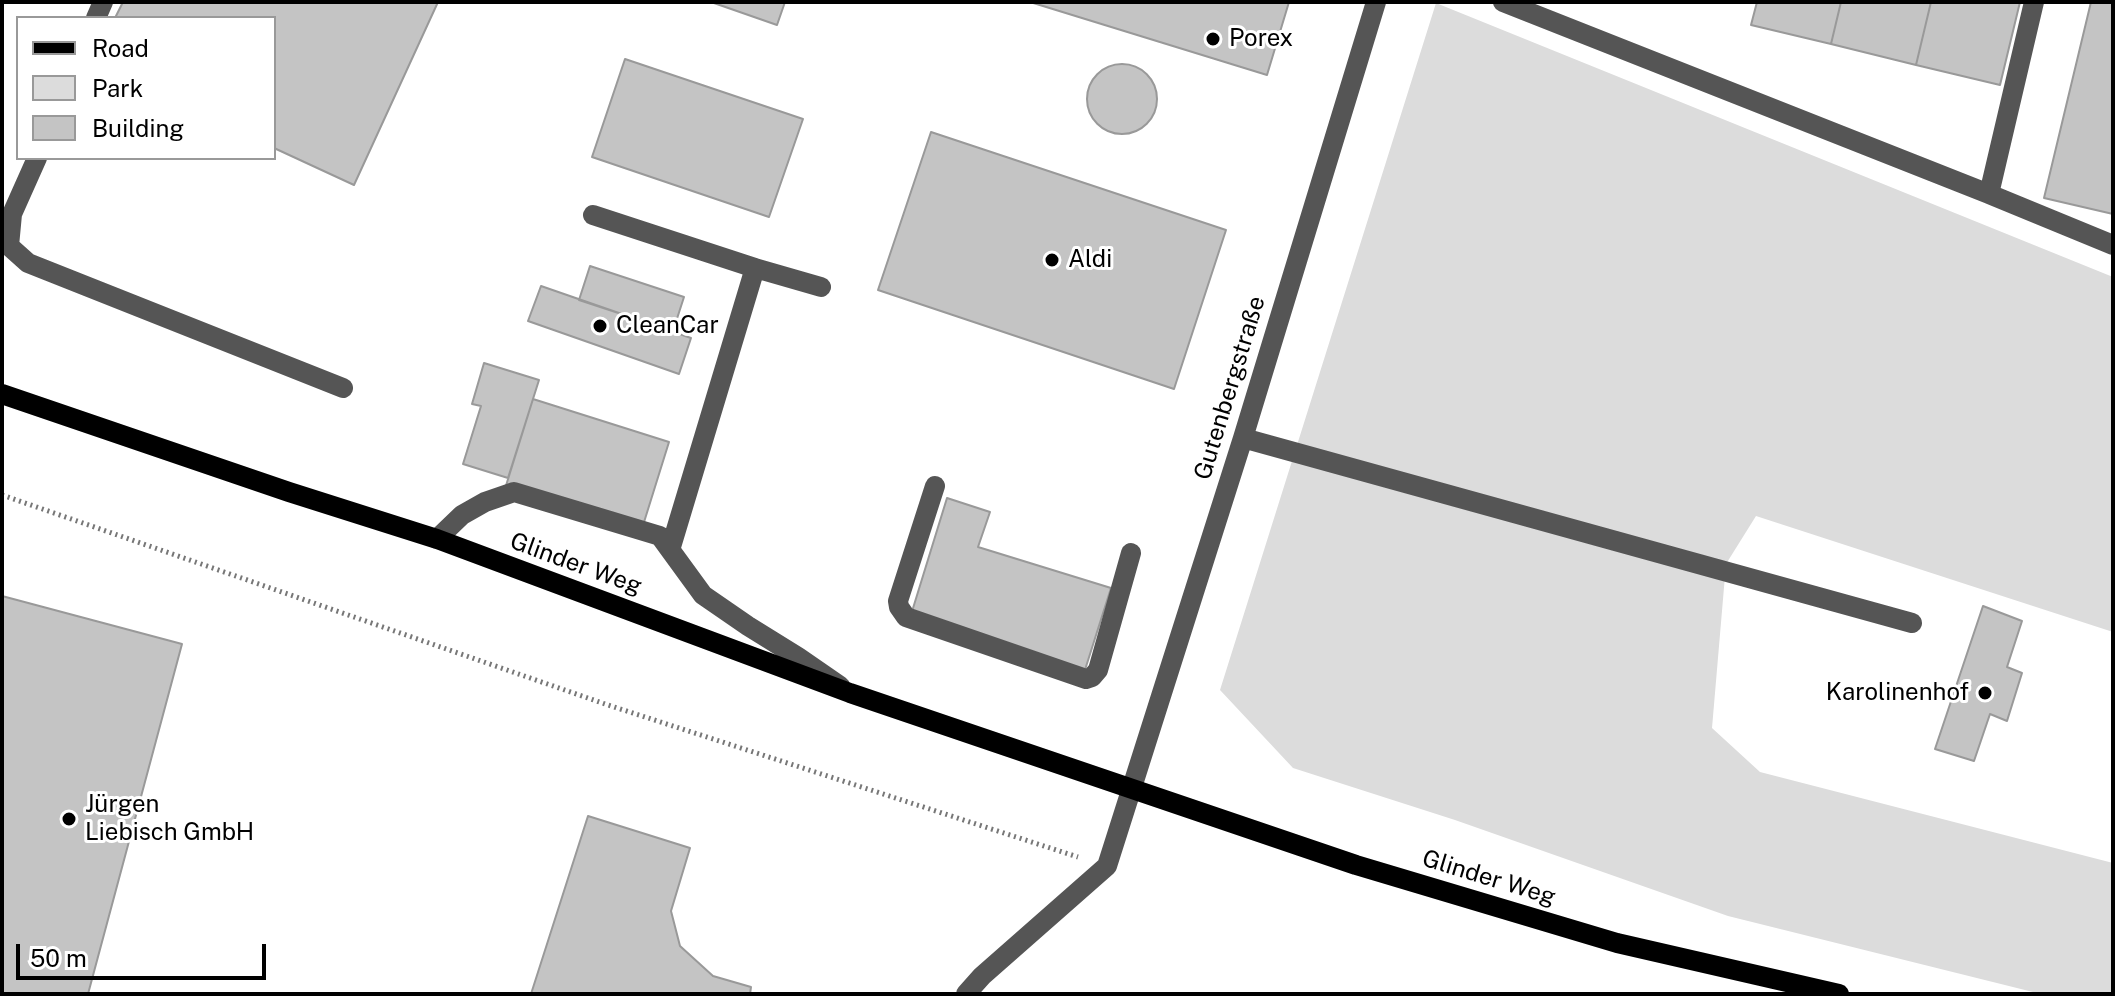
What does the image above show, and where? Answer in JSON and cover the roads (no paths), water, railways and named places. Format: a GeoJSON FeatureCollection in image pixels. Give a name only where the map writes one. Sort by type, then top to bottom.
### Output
{"type":"FeatureCollection","features":[{"type":"Feature","properties":{"kind":"main road","name":"Glinder Weg"},"geometry":{"type":"LineString","coordinates":[[2,394],[437,539],[850,693],[1356,865],[1617,943],[1839,994]]}},
{"type":"Feature","properties":{"kind":"street","name":"Gutenbergstraße"},"geometry":{"type":"LineString","coordinates":[[1131,788],[1243,438],[1376,2]]}},
{"type":"Feature","properties":{"kind":"street"},"geometry":{"type":"LineString","coordinates":[[1503,2],[2113,245]]}},
{"type":"Feature","properties":{"kind":"street"},"geometry":{"type":"LineString","coordinates":[[1989,194],[2034,2]]}},
{"type":"Feature","properties":{"kind":"street"},"geometry":{"type":"LineString","coordinates":[[36,160],[12,214],[9,246],[28,263],[343,388]]}},
{"type":"Feature","properties":{"kind":"street"},"geometry":{"type":"LineString","coordinates":[[593,215],[821,287]]}},
{"type":"Feature","properties":{"kind":"street"},"geometry":{"type":"LineString","coordinates":[[670,550],[755,268]]}},
{"type":"Feature","properties":{"kind":"street"},"geometry":{"type":"LineString","coordinates":[[1243,438],[1912,623]]}},
{"type":"Feature","properties":{"kind":"street"},"geometry":{"type":"LineString","coordinates":[[935,486],[898,601],[906,617],[921,623],[1086,679],[1098,670],[1131,553]]}},
{"type":"Feature","properties":{"kind":"street"},"geometry":{"type":"LineString","coordinates":[[437,539],[462,515],[485,502],[514,492],[660,536],[703,595],[850,693]]}},
{"type":"Feature","properties":{"kind":"street"},"geometry":{"type":"LineString","coordinates":[[966,994],[982,976],[1107,866],[1131,788]]}},
{"type":"Feature","properties":{"kind":"place","name":"Porex"},"geometry":{"type":"Point","coordinates":[1213,39]}},
{"type":"Feature","properties":{"kind":"place","name":"Aldi"},"geometry":{"type":"Point","coordinates":[1052,260]}},
{"type":"Feature","properties":{"kind":"place","name":"CleanCar"},"geometry":{"type":"Point","coordinates":[600,326]}},
{"type":"Feature","properties":{"kind":"place","name":"Karolinenhof"},"geometry":{"type":"Point","coordinates":[1985,693]}},
{"type":"Feature","properties":{"kind":"place","name":"Jürgen Liebisch GmbH"},"geometry":{"type":"Point","coordinates":[69,819]}}]}
